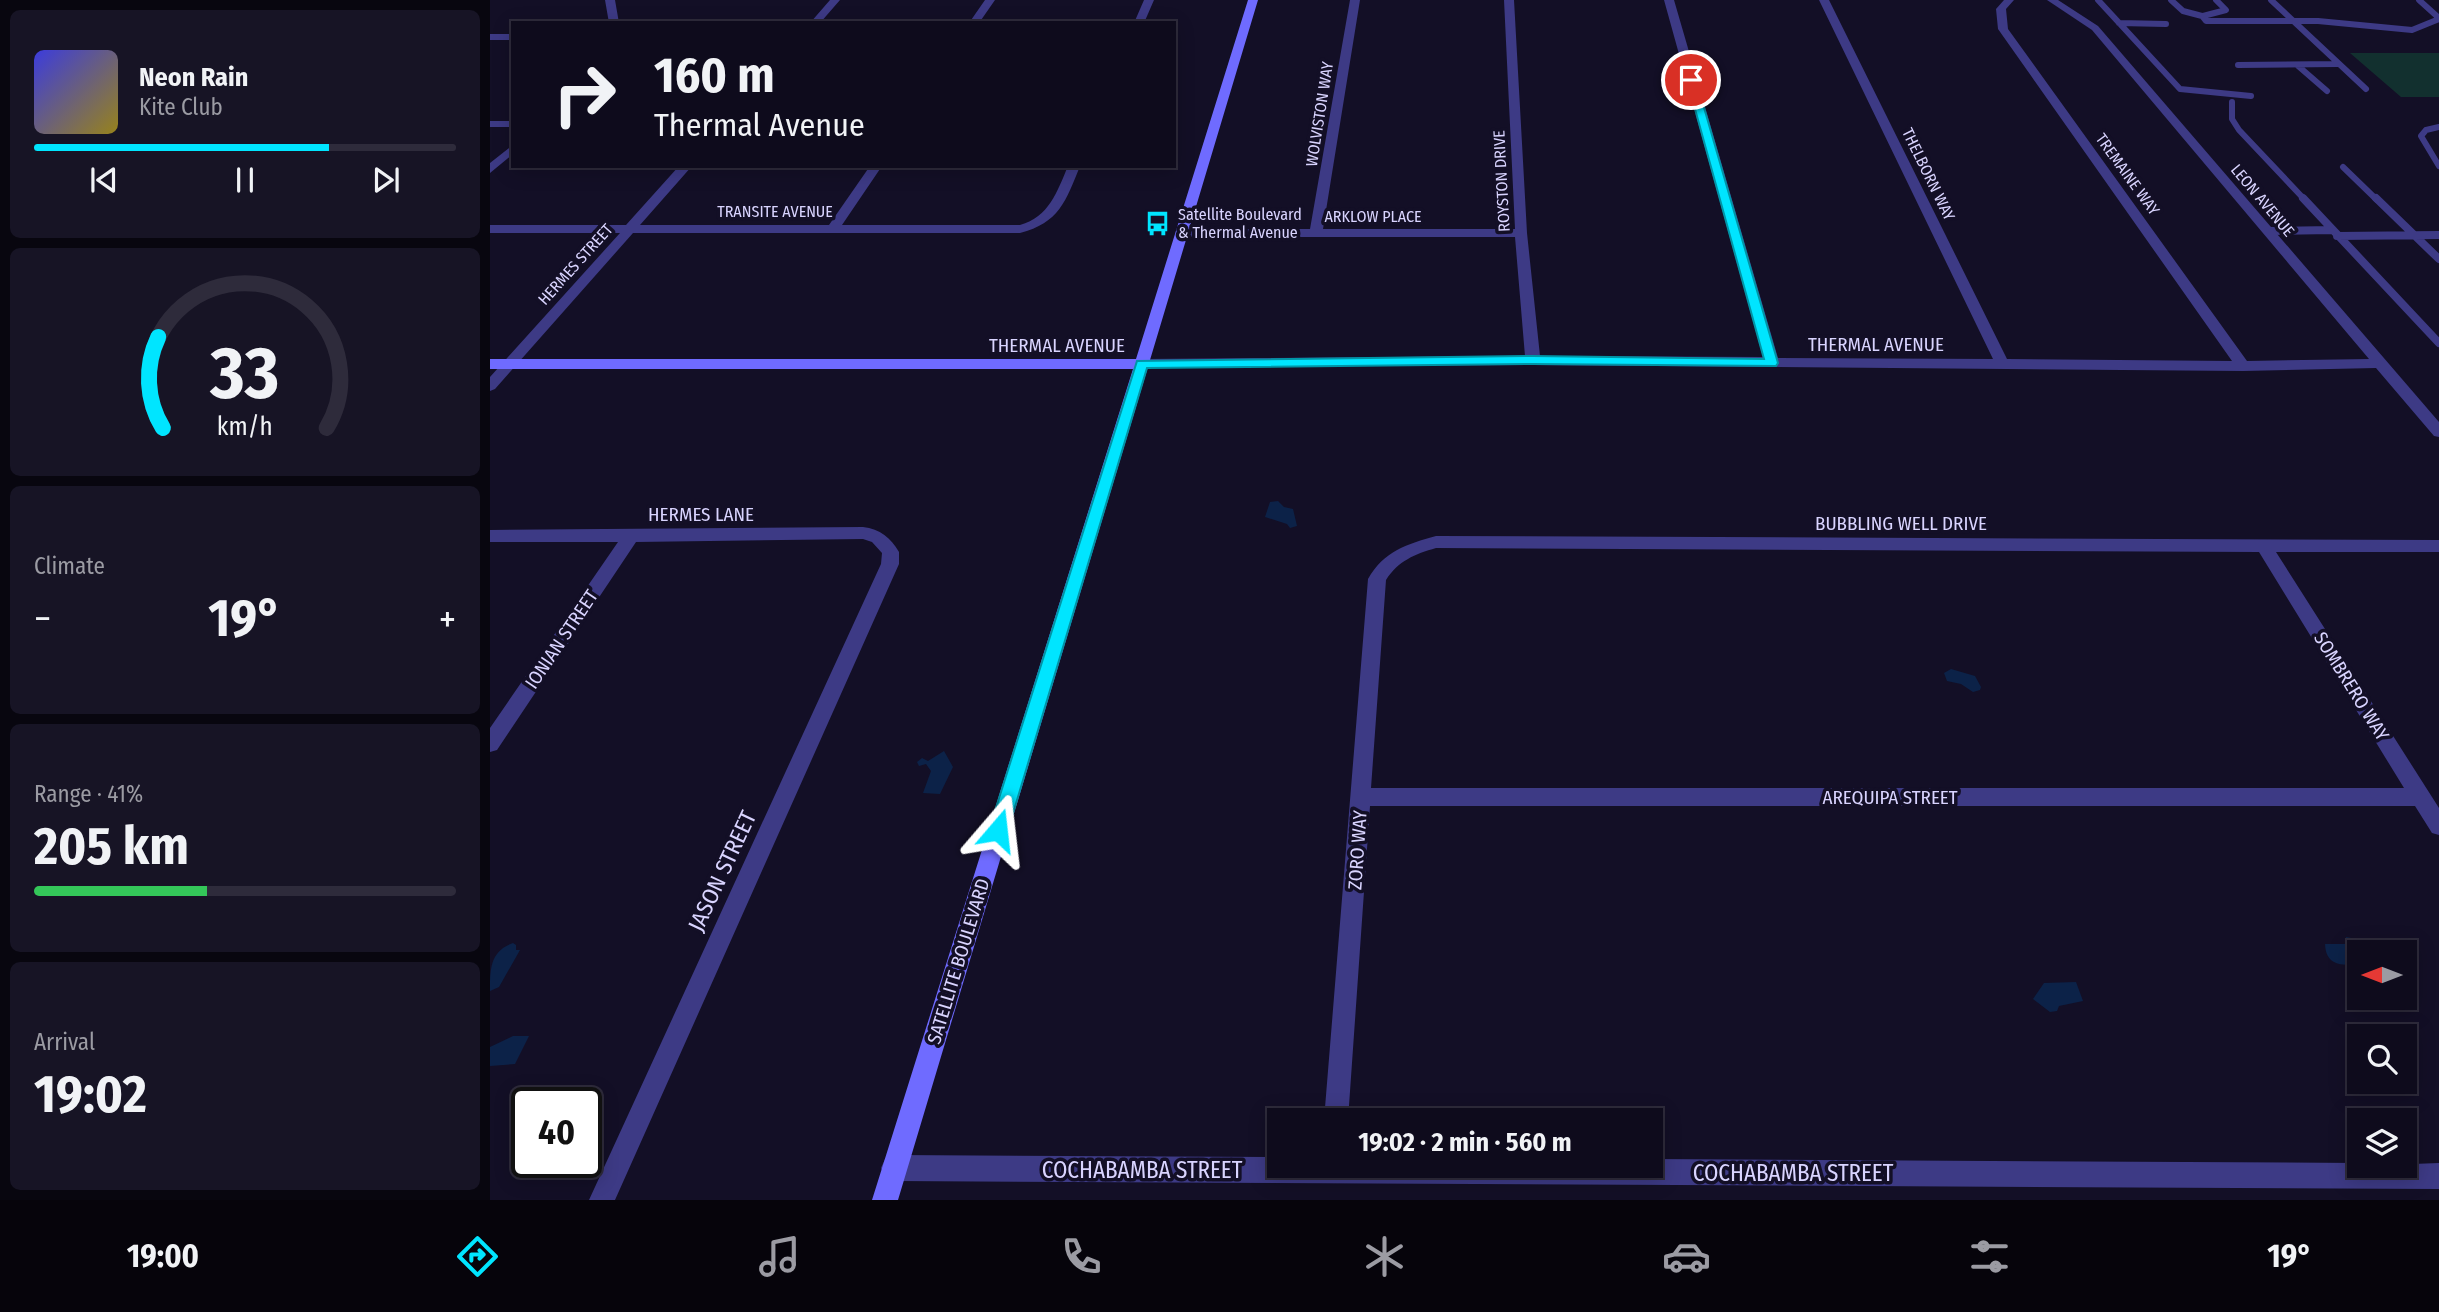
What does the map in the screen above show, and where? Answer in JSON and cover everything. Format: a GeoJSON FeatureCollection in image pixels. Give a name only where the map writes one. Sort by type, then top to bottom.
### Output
{"type":"FeatureCollection","features":[{"type":"Feature","properties":{"kind":"street"},"geometry":{"type":"LineString","coordinates":[[610,0],[612,21]]}},
{"type":"Feature","properties":{"kind":"street"},"geometry":{"type":"LineString","coordinates":[[817,21],[835,0]]}},
{"type":"Feature","properties":{"kind":"street"},"geometry":{"type":"LineString","coordinates":[[975,21],[990,0]]}},
{"type":"Feature","properties":{"kind":"street"},"geometry":{"type":"LineString","coordinates":[[1140,21],[1149,0]]}},
{"type":"Feature","properties":{"kind":"street","name":"SATELLITE BOULEVARD"},"geometry":{"type":"LineString","coordinates":[[885,1200],[1253,0]]}},
{"type":"Feature","properties":{"kind":"street","name":"WOLVISTON WAY"},"geometry":{"type":"LineString","coordinates":[[1316,233],[1355,0]]}},
{"type":"Feature","properties":{"kind":"street","name":"ROYSTON DRIVE"},"geometry":{"type":"LineString","coordinates":[[1509,0],[1521,233],[1533,360]]}},
{"type":"Feature","properties":{"kind":"street"},"geometry":{"type":"LineString","coordinates":[[1669,0],[1772,363]]}},
{"type":"Feature","properties":{"kind":"street","name":"THELBORN WAY"},"geometry":{"type":"LineString","coordinates":[[1824,0],[2002,363]]}},
{"type":"Feature","properties":{"kind":"street","name":"TREMAINE WAY"},"geometry":{"type":"LineString","coordinates":[[2009,0],[2001,9],[2003,29],[2243,366]]}},
{"type":"Feature","properties":{"kind":"street","name":"LEON AVENUE"},"geometry":{"type":"LineString","coordinates":[[2052,0],[2095,28],[2439,432]]}},
{"type":"Feature","properties":{"kind":"street"},"geometry":{"type":"LineString","coordinates":[[490,37],[511,37]]}},
{"type":"Feature","properties":{"kind":"street"},"geometry":{"type":"LineString","coordinates":[[490,124],[511,124]]}},
{"type":"Feature","properties":{"kind":"street"},"geometry":{"type":"LineString","coordinates":[[490,169],[511,150]]}},
{"type":"Feature","properties":{"kind":"street","name":"HERMES STREET"},"geometry":{"type":"LineString","coordinates":[[490,386],[684,168]]}},
{"type":"Feature","properties":{"kind":"street"},"geometry":{"type":"LineString","coordinates":[[833,229],[875,168]]}},
{"type":"Feature","properties":{"kind":"street","name":"TRANSITE AVENUE"},"geometry":{"type":"LineString","coordinates":[[490,229],[1020,229],[1035,227],[1048,218],[1073,168]]}},
{"type":"Feature","properties":{"kind":"street","name":"ARKLOW PLACE"},"geometry":{"type":"LineString","coordinates":[[1182,233],[1521,233]]}},
{"type":"Feature","properties":{"kind":"street","name":"THERMAL AVENUE"},"geometry":{"type":"LineString","coordinates":[[490,363],[1141,364],[1533,360],[2243,366],[2380,363]]}},
{"type":"Feature","properties":{"kind":"street","name":"HERMES LANE"},"geometry":{"type":"LineString","coordinates":[[490,536],[850,535],[863,531],[878,535],[891,552],[890,564]]}},
{"type":"Feature","properties":{"kind":"street","name":"IONIAN STREET"},"geometry":{"type":"LineString","coordinates":[[490,744],[632,535]]}},
{"type":"Feature","properties":{"kind":"street","name":"BUBBLING WELL DRIVE"},"geometry":{"type":"LineString","coordinates":[[1377,579],[1386,564],[1404,550],[1436,542],[2439,546]]}},
{"type":"Feature","properties":{"kind":"street","name":"SOMBRERO WAY"},"geometry":{"type":"LineString","coordinates":[[2264,546],[2439,826]]}},
{"type":"Feature","properties":{"kind":"street","name":"JASON STREET"},"geometry":{"type":"LineString","coordinates":[[602,1200],[890,564]]}},
{"type":"Feature","properties":{"kind":"street","name":"ZORO WAY"},"geometry":{"type":"LineString","coordinates":[[1337,1108],[1377,579]]}},
{"type":"Feature","properties":{"kind":"street","name":"AREQUIPA STREET"},"geometry":{"type":"LineString","coordinates":[[1360,797],[2420,797]]}},
{"type":"Feature","properties":{"kind":"street","name":"COCHABAMBA STREET"},"geometry":{"type":"LineString","coordinates":[[894,1168],[1267,1168]]}},
{"type":"Feature","properties":{"kind":"street","name":"COCHABAMBA STREET"},"geometry":{"type":"LineString","coordinates":[[1663,1170],[2439,1176]]}},
{"type":"Feature","properties":{"kind":"lane"},"geometry":{"type":"LineString","coordinates":[[2098,0],[2180,89],[2251,96]]}},
{"type":"Feature","properties":{"kind":"lane"},"geometry":{"type":"LineString","coordinates":[[2171,0],[2183,11],[2202,16],[2226,10],[2216,0]]}},
{"type":"Feature","properties":{"kind":"lane"},"geometry":{"type":"LineString","coordinates":[[2271,0],[2366,89]]}},
{"type":"Feature","properties":{"kind":"lane"},"geometry":{"type":"LineString","coordinates":[[2202,16],[2206,21],[2295,22],[2412,30],[2439,19],[2419,0]]}},
{"type":"Feature","properties":{"kind":"lane"},"geometry":{"type":"LineString","coordinates":[[2119,23],[2166,24]]}},
{"type":"Feature","properties":{"kind":"lane"},"geometry":{"type":"LineString","coordinates":[[2238,65],[2338,64]]}},
{"type":"Feature","properties":{"kind":"lane"},"geometry":{"type":"LineString","coordinates":[[2297,65],[2327,91]]}},
{"type":"Feature","properties":{"kind":"lane"},"geometry":{"type":"LineString","coordinates":[[2232,102],[2232,119],[2239,130],[2439,343]]}},
{"type":"Feature","properties":{"kind":"lane"},"geometry":{"type":"LineString","coordinates":[[2439,127],[2422,131],[2421,136],[2439,166]]}},
{"type":"Feature","properties":{"kind":"lane"},"geometry":{"type":"LineString","coordinates":[[2343,167],[2439,258]]}},
{"type":"Feature","properties":{"kind":"lane"},"geometry":{"type":"LineString","coordinates":[[2269,231],[2439,235]]}},
{"type":"Feature","properties":{"kind":"green space"},"geometry":{"type":"Polygon","coordinates":[[[2350,53],[2439,53],[2439,97],[2401,97],[2350,53]]]}},
{"type":"Feature","properties":{"kind":"water"},"geometry":{"type":"Polygon","coordinates":[[[1278,501],[1284,507],[1293,509],[1297,526],[1290,528],[1287,524],[1265,517],[1270,502],[1278,501]]]}},
{"type":"Feature","properties":{"kind":"water"},"geometry":{"type":"Polygon","coordinates":[[[1951,669],[1975,676],[1980,690],[1973,692],[1961,684],[1947,681],[1944,673],[1951,669]]]}},
{"type":"Feature","properties":{"kind":"water"},"geometry":{"type":"Polygon","coordinates":[[[944,751],[953,767],[940,794],[923,793],[931,771],[926,764],[919,766],[917,762],[922,758],[928,761],[944,751]]]}},
{"type":"Feature","properties":{"kind":"water"},"geometry":{"type":"Polygon","coordinates":[[[2346,937],[2361,940],[2347,940],[2347,965],[2336,963],[2328,957],[2325,944],[2346,944],[2346,937]]]}},
{"type":"Feature","properties":{"kind":"water"},"geometry":{"type":"Polygon","coordinates":[[[513,943],[516,950],[520,950],[499,987],[490,991],[493,962],[505,946],[513,943]]]}},
{"type":"Feature","properties":{"kind":"water"},"geometry":{"type":"Polygon","coordinates":[[[2076,982],[2083,1001],[2059,1006],[2057,1011],[2050,1012],[2033,999],[2044,983],[2076,982]]]}},
{"type":"Feature","properties":{"kind":"water"},"geometry":{"type":"Polygon","coordinates":[[[513,1036],[529,1036],[515,1064],[490,1066],[490,1047],[513,1036]]]}},
{"type":"Feature","properties":{"kind":"place","name":"Satellite Boulevard & Thermal Avenue"},"geometry":{"type":"Point","coordinates":[1158,223]}},
{"type":"Feature","properties":{"kind":"route"},"geometry":{"type":"LineString","coordinates":[[998,830],[1141,364],[1533,360],[1772,363],[1691,80]]}}]}
